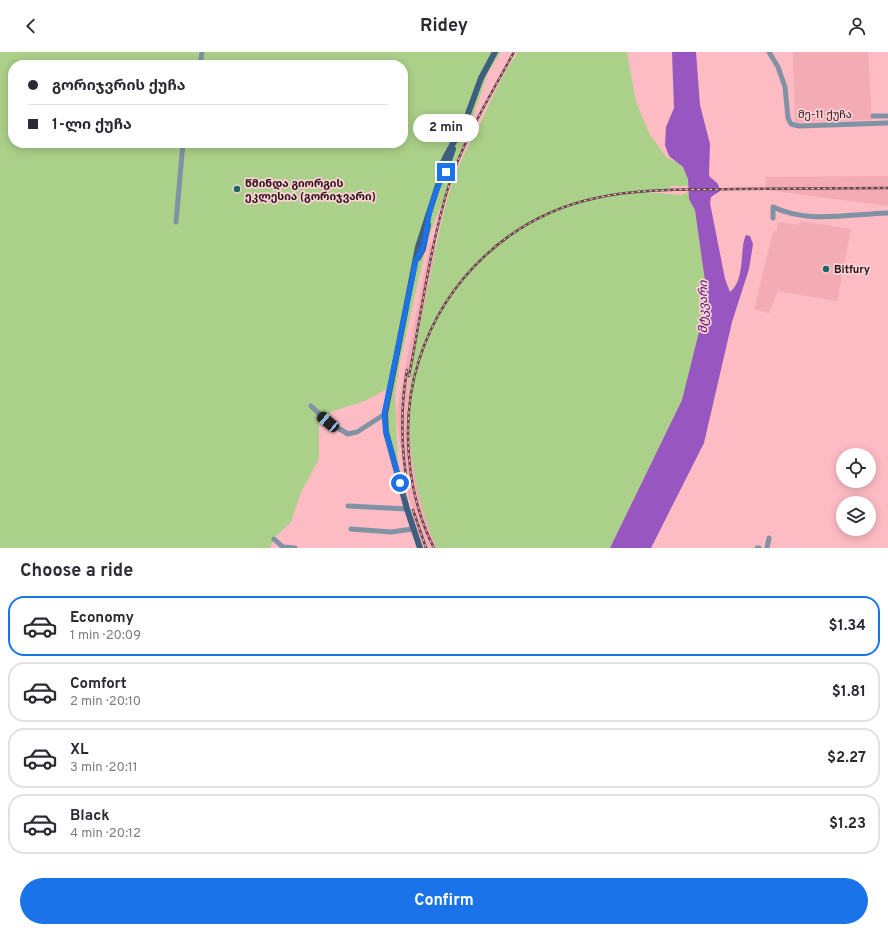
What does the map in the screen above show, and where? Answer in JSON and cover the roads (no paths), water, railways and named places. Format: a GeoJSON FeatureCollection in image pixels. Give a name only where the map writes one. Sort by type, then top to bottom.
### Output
{"type":"FeatureCollection","features":[{"type":"Feature","properties":{"kind":"main road"},"geometry":{"type":"LineString","coordinates":[[420,548],[406,509],[386,432],[384,414],[421,235],[428,221],[439,182],[446,172],[455,141],[465,122],[481,78],[496,52]]}},
{"type":"Feature","properties":{"kind":"street","name":"მე-11 ქუჩა"},"geometry":{"type":"LineString","coordinates":[[769,52],[778,67],[785,87],[788,118],[792,124],[799,126],[888,123]]}},
{"type":"Feature","properties":{"kind":"street"},"geometry":{"type":"LineString","coordinates":[[873,116],[888,116]]}},
{"type":"Feature","properties":{"kind":"street"},"geometry":{"type":"LineString","coordinates":[[176,222],[183,148]]}},
{"type":"Feature","properties":{"kind":"street"},"geometry":{"type":"LineString","coordinates":[[773,218],[773,207],[785,213],[822,217],[888,213]]}},
{"type":"Feature","properties":{"kind":"street"},"geometry":{"type":"LineString","coordinates":[[311,406],[328,422],[348,434],[357,432],[384,414]]}},
{"type":"Feature","properties":{"kind":"street"},"geometry":{"type":"LineString","coordinates":[[348,506],[406,509]]}},
{"type":"Feature","properties":{"kind":"street"},"geometry":{"type":"LineString","coordinates":[[351,529],[391,532],[413,529]]}},
{"type":"Feature","properties":{"kind":"street"},"geometry":{"type":"LineString","coordinates":[[767,548],[769,538]]}},
{"type":"Feature","properties":{"kind":"street"},"geometry":{"type":"LineString","coordinates":[[274,539],[282,547],[295,548]]}},
{"type":"Feature","properties":{"kind":"railway"},"geometry":{"type":"LineString","coordinates":[[409,376],[431,257],[448,188],[469,135],[514,52]]}},
{"type":"Feature","properties":{"kind":"railway"},"geometry":{"type":"LineString","coordinates":[[434,548],[417,504],[412,480],[408,431],[409,407],[413,383],[419,360],[431,331],[446,303],[464,278],[485,255],[509,236],[536,220],[565,207],[596,198],[613,195],[648,191],[683,190],[888,188]]}},
{"type":"Feature","properties":{"kind":"railway"},"geometry":{"type":"LineString","coordinates":[[407,370],[403,400],[402,430],[408,489]]}},
{"type":"Feature","properties":{"kind":"railway"},"geometry":{"type":"LineString","coordinates":[[413,510],[426,548]]}},
{"type":"Feature","properties":{"kind":"place","name":"წმინდა გიორგის ეკლესია (გორიჯვარი)"},"geometry":{"type":"Point","coordinates":[237,189]}},
{"type":"Feature","properties":{"kind":"place","name":"Bitfury"},"geometry":{"type":"Point","coordinates":[826,269]}},
{"type":"Feature","properties":{"kind":"water label","name":"მტკვარი"},"geometry":{"type":"Point","coordinates":[703,307]}}]}
